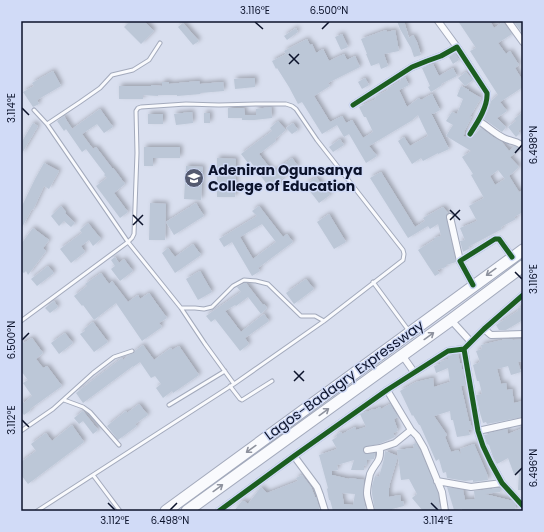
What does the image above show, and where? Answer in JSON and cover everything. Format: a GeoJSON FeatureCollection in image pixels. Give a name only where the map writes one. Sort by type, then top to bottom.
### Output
{"type":"FeatureCollection","features":[{"type":"Feature","properties":{"kind":"highway","name":"Lagos-Badagry Expressway"},"geometry":{"type":"LineString","coordinates":[[166,511],[473,285],[523,250]]}},
{"type":"Feature","properties":{"kind":"highway","name":"Lagos-Badagry Expressway"},"geometry":{"type":"LineString","coordinates":[[187,511],[451,320],[523,266]]}},
{"type":"Feature","properties":{"kind":"street"},"geometry":{"type":"LineString","coordinates":[[438,21],[458,47],[487,94],[488,98],[479,121],[470,134]]}},
{"type":"Feature","properties":{"kind":"street"},"geometry":{"type":"LineString","coordinates":[[508,21],[523,42]]}},
{"type":"Feature","properties":{"kind":"street"},"geometry":{"type":"LineString","coordinates":[[353,105],[412,67],[441,56],[458,47]]}},
{"type":"Feature","properties":{"kind":"street"},"geometry":{"type":"LineString","coordinates":[[479,121],[502,137],[518,142],[523,147]]}},
{"type":"Feature","properties":{"kind":"street"},"geometry":{"type":"LineString","coordinates":[[450,217],[460,261],[473,285]]}},
{"type":"Feature","properties":{"kind":"street"},"geometry":{"type":"LineString","coordinates":[[460,261],[495,239],[499,239],[512,257]]}},
{"type":"Feature","properties":{"kind":"street"},"geometry":{"type":"LineString","coordinates":[[219,511],[294,456],[414,372],[448,351],[464,349],[484,329],[523,295]]}},
{"type":"Feature","properties":{"kind":"street"},"geometry":{"type":"LineString","coordinates":[[451,320],[471,342]]}},
{"type":"Feature","properties":{"kind":"street"},"geometry":{"type":"LineString","coordinates":[[484,329],[492,335],[523,334]]}},
{"type":"Feature","properties":{"kind":"street"},"geometry":{"type":"LineString","coordinates":[[464,349],[482,446],[502,483],[523,507],[520,511]]}},
{"type":"Feature","properties":{"kind":"street"},"geometry":{"type":"LineString","coordinates":[[402,355],[414,372]]}},
{"type":"Feature","properties":{"kind":"street"},"geometry":{"type":"LineString","coordinates":[[387,390],[411,430],[417,436],[424,448],[438,481],[443,497],[445,511]]}},
{"type":"Feature","properties":{"kind":"street"},"geometry":{"type":"LineString","coordinates":[[478,431],[523,420]]}},
{"type":"Feature","properties":{"kind":"street"},"geometry":{"type":"LineString","coordinates":[[367,450],[380,448],[395,443],[411,430]]}},
{"type":"Feature","properties":{"kind":"street"},"geometry":{"type":"LineString","coordinates":[[371,511],[367,492],[370,474],[381,454],[380,448]]}},
{"type":"Feature","properties":{"kind":"street"},"geometry":{"type":"LineString","coordinates":[[294,456],[317,487],[324,511]]}},
{"type":"Feature","properties":{"kind":"street"},"geometry":{"type":"LineString","coordinates":[[438,481],[471,487],[502,483]]}},
{"type":"Feature","properties":{"kind":"lane"},"geometry":{"type":"LineString","coordinates":[[47,124],[100,88],[112,75],[133,70],[149,60],[160,43]]}},
{"type":"Feature","properties":{"kind":"lane"},"geometry":{"type":"LineString","coordinates":[[21,321],[132,238],[134,234],[137,153],[136,111],[141,107],[186,104],[286,104],[292,106],[296,109],[321,146],[403,250],[404,254],[403,260],[324,321],[234,384],[37,511]]}},
{"type":"Feature","properties":{"kind":"lane"},"geometry":{"type":"LineString","coordinates":[[34,110],[47,124],[128,242],[181,308],[234,384]]}},
{"type":"Feature","properties":{"kind":"lane"},"geometry":{"type":"LineString","coordinates":[[181,308],[204,309],[212,307],[233,286],[244,280],[256,281],[268,284],[301,316],[315,316],[324,321]]}},
{"type":"Feature","properties":{"kind":"lane"},"geometry":{"type":"LineString","coordinates":[[373,282],[410,332]]}},
{"type":"Feature","properties":{"kind":"lane"},"geometry":{"type":"LineString","coordinates":[[21,431],[53,409],[93,373],[114,357],[132,351]]}},
{"type":"Feature","properties":{"kind":"lane"},"geometry":{"type":"LineString","coordinates":[[169,405],[225,371]]}},
{"type":"Feature","properties":{"kind":"lane"},"geometry":{"type":"LineString","coordinates":[[230,386],[242,400],[272,381]]}},
{"type":"Feature","properties":{"kind":"lane"},"geometry":{"type":"LineString","coordinates":[[64,400],[90,412],[119,445]]}},
{"type":"Feature","properties":{"kind":"lane"},"geometry":{"type":"LineString","coordinates":[[93,475],[120,511]]}},
{"type":"Feature","properties":{"kind":"building"},"geometry":{"type":"Polygon","coordinates":[[[130,21],[144,21],[154,31],[141,44],[124,27],[130,21]]]}},
{"type":"Feature","properties":{"kind":"building"},"geometry":{"type":"Polygon","coordinates":[[[397,21],[404,21],[409,38],[413,35],[421,55],[414,57],[397,21]]]}},
{"type":"Feature","properties":{"kind":"building"},"geometry":{"type":"Polygon","coordinates":[[[458,21],[490,21],[494,28],[503,22],[512,34],[498,43],[506,54],[510,51],[519,65],[515,68],[523,81],[523,87],[500,102],[507,111],[497,118],[506,127],[502,132],[484,119],[491,101],[498,95],[470,51],[476,48],[458,21]]]}},
{"type":"Feature","properties":{"kind":"building"},"geometry":{"type":"Polygon","coordinates":[[[523,21],[523,34],[514,22],[523,21]]]}},
{"type":"Feature","properties":{"kind":"building"},"geometry":{"type":"Polygon","coordinates":[[[183,23],[199,41],[193,45],[178,27],[183,23]]]}},
{"type":"Feature","properties":{"kind":"building"},"geometry":{"type":"Polygon","coordinates":[[[296,28],[298,32],[287,40],[284,36],[296,28]]]}},
{"type":"Feature","properties":{"kind":"building"},"geometry":{"type":"Polygon","coordinates":[[[386,30],[387,32],[395,30],[399,51],[384,54],[388,66],[381,69],[379,63],[371,66],[361,39],[386,30]]]}},
{"type":"Feature","properties":{"kind":"building"},"geometry":{"type":"Polygon","coordinates":[[[342,34],[348,47],[341,50],[335,37],[342,34]]]}},
{"type":"Feature","properties":{"kind":"building"},"geometry":{"type":"Polygon","coordinates":[[[307,39],[310,45],[312,44],[316,53],[323,49],[329,61],[344,54],[347,60],[355,56],[360,67],[328,83],[330,86],[314,96],[330,122],[342,116],[346,123],[352,120],[363,138],[373,132],[366,117],[364,117],[359,107],[376,99],[375,97],[388,90],[387,89],[405,77],[409,85],[399,90],[407,107],[419,98],[421,100],[432,94],[440,110],[433,114],[431,113],[449,149],[423,161],[421,158],[412,164],[398,141],[404,137],[410,146],[428,136],[418,115],[411,121],[369,146],[377,156],[366,163],[349,134],[344,137],[337,125],[322,134],[302,102],[298,104],[272,61],[286,54],[284,51],[307,39]]]}},
{"type":"Feature","properties":{"kind":"building"},"geometry":{"type":"Polygon","coordinates":[[[455,53],[459,60],[453,64],[449,57],[455,53]]]}},
{"type":"Feature","properties":{"kind":"building"},"geometry":{"type":"Polygon","coordinates":[[[433,64],[439,76],[453,68],[457,76],[441,84],[442,85],[431,92],[422,68],[433,64]]]}},
{"type":"Feature","properties":{"kind":"building"},"geometry":{"type":"Polygon","coordinates":[[[53,71],[61,86],[37,100],[39,104],[33,107],[23,92],[34,86],[32,83],[53,71]]]}},
{"type":"Feature","properties":{"kind":"building"},"geometry":{"type":"Polygon","coordinates":[[[466,72],[473,80],[465,86],[458,78],[466,72]]]}},
{"type":"Feature","properties":{"kind":"building"},"geometry":{"type":"Polygon","coordinates":[[[255,78],[255,87],[235,89],[234,79],[255,78]]]}},
{"type":"Feature","properties":{"kind":"building"},"geometry":{"type":"Polygon","coordinates":[[[365,78],[369,85],[362,89],[358,82],[365,78]]]}},
{"type":"Feature","properties":{"kind":"building"},"geometry":{"type":"Polygon","coordinates":[[[199,81],[200,84],[223,82],[224,91],[177,96],[143,95],[143,99],[119,99],[119,86],[162,86],[162,82],[169,82],[169,84],[199,81]]]}},
{"type":"Feature","properties":{"kind":"building"},"geometry":{"type":"Polygon","coordinates":[[[461,86],[481,98],[469,118],[472,116],[463,136],[472,138],[481,128],[502,142],[509,151],[515,146],[518,148],[519,150],[510,157],[519,167],[509,176],[519,192],[523,190],[523,212],[514,217],[516,219],[501,227],[502,229],[468,247],[470,248],[463,252],[460,241],[465,240],[460,228],[477,221],[469,206],[484,198],[471,175],[473,174],[462,157],[471,151],[446,136],[453,125],[446,121],[452,112],[457,114],[463,99],[457,96],[461,86]],[[498,170],[490,176],[495,185],[505,179],[498,170]]]}},
{"type":"Feature","properties":{"kind":"building"},"geometry":{"type":"Polygon","coordinates":[[[271,107],[272,118],[242,120],[242,118],[228,118],[228,108],[244,108],[245,115],[256,115],[256,109],[271,107]]]}},
{"type":"Feature","properties":{"kind":"building"},"geometry":{"type":"Polygon","coordinates":[[[100,109],[113,127],[104,133],[97,124],[82,134],[93,149],[96,147],[125,184],[114,193],[128,212],[120,218],[96,186],[107,178],[104,175],[105,174],[86,149],[82,152],[66,129],[64,131],[57,121],[64,116],[72,129],[100,109]]]}},
{"type":"Feature","properties":{"kind":"building"},"geometry":{"type":"Polygon","coordinates":[[[192,112],[193,123],[176,125],[174,114],[192,112]]]}},
{"type":"Feature","properties":{"kind":"building"},"geometry":{"type":"Polygon","coordinates":[[[523,112],[523,127],[518,131],[520,133],[516,137],[508,127],[516,121],[514,119],[523,112]]]}},
{"type":"Feature","properties":{"kind":"building"},"geometry":{"type":"Polygon","coordinates":[[[204,113],[210,113],[210,123],[204,123],[204,113]]]}},
{"type":"Feature","properties":{"kind":"building"},"geometry":{"type":"Polygon","coordinates":[[[148,114],[163,114],[163,124],[148,124],[148,114]]]}},
{"type":"Feature","properties":{"kind":"building"},"geometry":{"type":"Polygon","coordinates":[[[278,121],[286,130],[275,139],[276,141],[259,154],[273,172],[292,158],[298,166],[279,181],[281,183],[271,190],[250,161],[248,163],[241,154],[272,131],[270,128],[278,121]]]}},
{"type":"Feature","properties":{"kind":"building"},"geometry":{"type":"Polygon","coordinates":[[[33,123],[38,126],[21,155],[21,143],[33,123]]]}},
{"type":"Feature","properties":{"kind":"building"},"geometry":{"type":"Polygon","coordinates":[[[293,123],[298,130],[292,134],[286,128],[293,123]]]}},
{"type":"Feature","properties":{"kind":"building"},"geometry":{"type":"Polygon","coordinates":[[[340,139],[344,145],[333,152],[329,147],[340,139]]]}},
{"type":"Feature","properties":{"kind":"building"},"geometry":{"type":"Polygon","coordinates":[[[144,147],[180,147],[180,158],[153,158],[153,166],[144,166],[144,147]]]}},
{"type":"Feature","properties":{"kind":"building"},"geometry":{"type":"Polygon","coordinates":[[[217,158],[236,159],[235,197],[217,197],[217,158]]]}},
{"type":"Feature","properties":{"kind":"building"},"geometry":{"type":"Polygon","coordinates":[[[44,163],[59,171],[49,189],[44,186],[33,210],[32,209],[21,229],[21,208],[44,163]]]}},
{"type":"Feature","properties":{"kind":"building"},"geometry":{"type":"Polygon","coordinates":[[[186,166],[203,167],[201,200],[184,199],[186,166]]]}},
{"type":"Feature","properties":{"kind":"building"},"geometry":{"type":"Polygon","coordinates":[[[381,172],[415,227],[425,221],[423,218],[443,207],[448,213],[446,218],[456,262],[437,270],[440,273],[435,276],[418,250],[434,240],[434,238],[441,236],[438,224],[430,229],[428,226],[408,238],[370,178],[381,172]]]}},
{"type":"Feature","properties":{"kind":"building"},"geometry":{"type":"Polygon","coordinates":[[[316,177],[330,195],[319,203],[305,185],[316,177]]]}},
{"type":"Feature","properties":{"kind":"building"},"geometry":{"type":"Polygon","coordinates":[[[150,203],[166,204],[165,240],[149,240],[150,203]]]}},
{"type":"Feature","properties":{"kind":"building"},"geometry":{"type":"Polygon","coordinates":[[[196,203],[204,216],[174,235],[166,222],[196,203]]]}},
{"type":"Feature","properties":{"kind":"building"},"geometry":{"type":"Polygon","coordinates":[[[61,206],[66,212],[65,213],[75,223],[71,227],[64,221],[59,226],[51,216],[61,206]]]}},
{"type":"Feature","properties":{"kind":"building"},"geometry":{"type":"Polygon","coordinates":[[[259,206],[283,237],[287,234],[293,242],[258,268],[260,271],[252,276],[232,242],[224,247],[219,239],[257,216],[252,211],[259,206]],[[262,224],[240,237],[253,259],[276,242],[262,224]]]}},
{"type":"Feature","properties":{"kind":"building"},"geometry":{"type":"Polygon","coordinates":[[[329,214],[346,242],[334,249],[317,222],[329,214]]]}},
{"type":"Feature","properties":{"kind":"building"},"geometry":{"type":"Polygon","coordinates":[[[88,223],[101,239],[93,246],[89,240],[81,246],[85,252],[71,263],[60,249],[82,233],[80,230],[88,223]]]}},
{"type":"Feature","properties":{"kind":"building"},"geometry":{"type":"Polygon","coordinates":[[[33,228],[49,240],[43,248],[46,251],[28,275],[26,271],[24,273],[21,271],[21,244],[33,228]]]}},
{"type":"Feature","properties":{"kind":"building"},"geometry":{"type":"Polygon","coordinates":[[[193,244],[201,255],[175,273],[162,253],[168,248],[175,257],[193,244]]]}},
{"type":"Feature","properties":{"kind":"building"},"geometry":{"type":"Polygon","coordinates":[[[115,257],[119,263],[124,259],[133,271],[120,281],[111,269],[115,266],[111,260],[115,257]]]}},
{"type":"Feature","properties":{"kind":"building"},"geometry":{"type":"Polygon","coordinates":[[[48,266],[54,273],[37,286],[31,279],[48,266]]]}},
{"type":"Feature","properties":{"kind":"building"},"geometry":{"type":"Polygon","coordinates":[[[200,271],[212,292],[198,300],[186,279],[200,271]]]}},
{"type":"Feature","properties":{"kind":"building"},"geometry":{"type":"Polygon","coordinates":[[[101,273],[109,284],[112,281],[128,302],[138,295],[140,299],[149,293],[167,318],[159,323],[162,327],[142,341],[116,303],[94,320],[74,296],[87,286],[85,284],[101,273]]]}},
{"type":"Feature","properties":{"kind":"building"},"geometry":{"type":"Polygon","coordinates":[[[306,279],[314,289],[294,304],[286,293],[306,279]]]}},
{"type":"Feature","properties":{"kind":"building"},"geometry":{"type":"Polygon","coordinates":[[[245,283],[267,308],[261,314],[248,297],[236,306],[235,305],[225,311],[241,332],[264,314],[269,321],[245,338],[249,344],[240,351],[215,319],[211,322],[206,316],[241,292],[237,287],[245,283]]]}},
{"type":"Feature","properties":{"kind":"building"},"geometry":{"type":"Polygon","coordinates":[[[54,301],[58,307],[50,313],[45,308],[54,301]]]}},
{"type":"Feature","properties":{"kind":"building"},"geometry":{"type":"Polygon","coordinates":[[[523,306],[523,320],[506,330],[499,330],[496,325],[518,311],[517,309],[523,306]]]}},
{"type":"Feature","properties":{"kind":"building"},"geometry":{"type":"Polygon","coordinates":[[[93,322],[108,342],[94,352],[80,334],[93,322]]]}},
{"type":"Feature","properties":{"kind":"building"},"geometry":{"type":"Polygon","coordinates":[[[65,333],[73,343],[59,354],[51,343],[65,333]]]}},
{"type":"Feature","properties":{"kind":"building"},"geometry":{"type":"Polygon","coordinates":[[[32,338],[43,353],[36,359],[43,368],[47,366],[62,386],[24,415],[21,411],[21,399],[24,403],[32,396],[23,383],[28,380],[21,371],[21,339],[24,343],[32,338]]]}},
{"type":"Feature","properties":{"kind":"building"},"geometry":{"type":"Polygon","coordinates":[[[506,339],[523,339],[523,361],[518,362],[521,372],[511,375],[508,366],[497,369],[501,384],[506,383],[507,390],[512,389],[514,403],[523,401],[523,417],[487,424],[486,422],[483,423],[476,395],[482,394],[473,365],[480,362],[476,351],[482,349],[481,345],[506,339]]]}},
{"type":"Feature","properties":{"kind":"building"},"geometry":{"type":"Polygon","coordinates":[[[143,345],[154,360],[171,348],[172,350],[179,346],[199,375],[163,398],[156,388],[161,384],[155,376],[151,378],[140,362],[83,403],[76,393],[122,358],[123,360],[143,345]]]}},
{"type":"Feature","properties":{"kind":"building"},"geometry":{"type":"Polygon","coordinates":[[[458,354],[463,369],[465,386],[461,386],[472,429],[468,430],[470,435],[457,437],[453,420],[451,420],[450,411],[434,416],[447,435],[445,437],[451,452],[458,450],[461,454],[460,449],[474,444],[487,474],[488,480],[473,482],[473,480],[465,481],[447,478],[446,472],[443,473],[439,459],[436,461],[420,425],[413,415],[412,416],[400,391],[416,382],[433,378],[434,387],[450,382],[448,368],[436,373],[434,366],[448,359],[448,356],[458,354]]]}},
{"type":"Feature","properties":{"kind":"building"},"geometry":{"type":"Polygon","coordinates":[[[139,404],[148,415],[135,424],[137,426],[118,440],[107,426],[126,411],[127,413],[139,404]]]}},
{"type":"Feature","properties":{"kind":"building"},"geometry":{"type":"Polygon","coordinates":[[[390,404],[398,417],[394,419],[398,431],[393,433],[395,437],[379,444],[364,447],[363,450],[365,454],[375,453],[374,459],[367,460],[367,466],[364,465],[364,470],[351,470],[354,460],[337,465],[338,470],[332,471],[332,475],[349,479],[364,480],[363,495],[366,511],[333,511],[329,500],[328,488],[319,455],[337,449],[332,440],[341,432],[342,434],[355,427],[356,430],[366,427],[360,414],[380,407],[381,409],[390,404]],[[342,493],[344,504],[353,505],[355,494],[342,493]]]}},
{"type":"Feature","properties":{"kind":"building"},"geometry":{"type":"Polygon","coordinates":[[[83,411],[98,430],[93,434],[83,421],[79,424],[74,418],[83,411]]]}},
{"type":"Feature","properties":{"kind":"building"},"geometry":{"type":"Polygon","coordinates":[[[72,425],[84,442],[28,484],[21,475],[21,462],[36,451],[31,444],[46,433],[52,441],[72,425]]]}},
{"type":"Feature","properties":{"kind":"building"},"geometry":{"type":"Polygon","coordinates":[[[523,428],[523,471],[514,474],[508,458],[497,464],[484,435],[507,429],[508,434],[523,428]]]}},
{"type":"Feature","properties":{"kind":"building"},"geometry":{"type":"Polygon","coordinates":[[[416,443],[438,493],[440,511],[423,511],[412,498],[417,494],[409,479],[401,480],[397,450],[414,448],[413,444],[416,443]]]}},
{"type":"Feature","properties":{"kind":"building"},"geometry":{"type":"Polygon","coordinates":[[[385,451],[398,456],[390,483],[389,497],[400,495],[404,506],[392,509],[392,511],[375,511],[372,486],[375,476],[379,477],[385,451]]]}},
{"type":"Feature","properties":{"kind":"building"},"geometry":{"type":"Polygon","coordinates":[[[519,473],[523,473],[523,490],[518,490],[519,473]]]}},
{"type":"Feature","properties":{"kind":"building"},"geometry":{"type":"Polygon","coordinates":[[[302,475],[316,497],[320,511],[234,511],[242,501],[248,504],[261,487],[267,493],[298,481],[296,478],[302,475]]]}},
{"type":"Feature","properties":{"kind":"building"},"geometry":{"type":"Polygon","coordinates":[[[447,487],[463,490],[465,500],[475,499],[474,491],[500,488],[500,492],[485,494],[513,501],[516,505],[515,511],[454,510],[447,487]]]}},
{"type":"Feature","properties":{"kind":"cycle path"},"geometry":{"type":"LineString","coordinates":[[353,105],[412,67],[441,56],[457,47],[487,93],[484,109],[470,134]]}},
{"type":"Feature","properties":{"kind":"cycle path"},"geometry":{"type":"LineString","coordinates":[[473,285],[460,261],[495,239],[499,239],[512,257]]}},
{"type":"Feature","properties":{"kind":"cycle path"},"geometry":{"type":"LineString","coordinates":[[219,511],[387,390],[448,351],[464,349],[484,329],[523,295]]}},
{"type":"Feature","properties":{"kind":"cycle path"},"geometry":{"type":"LineString","coordinates":[[464,349],[478,431],[483,446],[502,483],[523,506]]}},
{"type":"Feature","properties":{"kind":"place","name":"Adeniran Ogunsanya College of Education"},"geometry":{"type":"Point","coordinates":[194,178]}}]}
